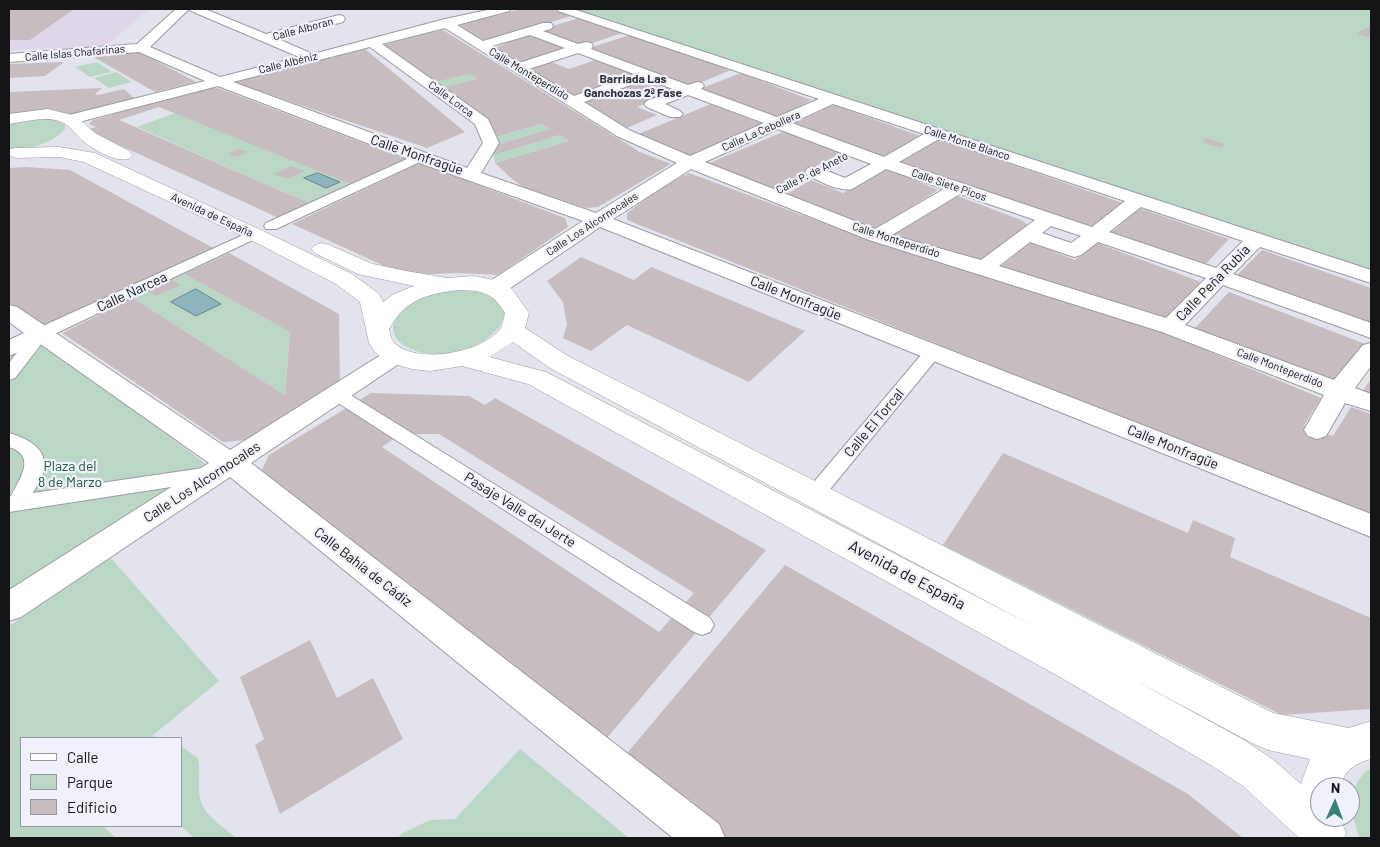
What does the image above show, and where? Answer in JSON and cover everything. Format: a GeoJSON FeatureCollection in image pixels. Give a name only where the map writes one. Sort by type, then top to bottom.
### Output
{"type":"FeatureCollection","features":[{"type":"Feature","properties":{"kind":"main road"},"geometry":{"type":"LineString","coordinates":[[9,119],[51,115],[73,122],[72,131],[51,144],[12,154]]}},
{"type":"Feature","properties":{"kind":"main road","name":"Avenida de España"},"geometry":{"type":"LineString","coordinates":[[73,122],[90,138],[262,230],[344,279],[371,299],[378,327]]}},
{"type":"Feature","properties":{"kind":"main road","name":"Avenida de España"},"geometry":{"type":"LineString","coordinates":[[12,154],[59,152],[89,157],[262,230],[366,269],[406,278],[450,284]]}},
{"type":"Feature","properties":{"kind":"main road"},"geometry":{"type":"LineString","coordinates":[[450,284],[472,284],[495,288],[509,298],[516,313],[511,330],[493,347],[465,359],[440,363],[415,362],[395,356],[384,348],[378,338],[378,327],[383,315],[394,304],[410,295],[429,288],[450,284]]}},
{"type":"Feature","properties":{"kind":"main road","name":"Avenida de España"},"geometry":{"type":"LineString","coordinates":[[511,330],[559,362],[1268,731],[1300,738],[1359,743]]}},
{"type":"Feature","properties":{"kind":"main road","name":"Avenida de España"},"geometry":{"type":"LineString","coordinates":[[465,359],[537,378],[1073,665],[1228,752],[1310,812]]}},
{"type":"Feature","properties":{"kind":"main road"},"geometry":{"type":"LineString","coordinates":[[1323,777],[1326,765],[1359,743]]}},
{"type":"Feature","properties":{"kind":"street"},"geometry":{"type":"LineString","coordinates":[[141,48],[183,9]]}},
{"type":"Feature","properties":{"kind":"street"},"geometry":{"type":"LineString","coordinates":[[195,9],[310,57]]}},
{"type":"Feature","properties":{"kind":"street","name":"Calle Albéniz"},"geometry":{"type":"LineString","coordinates":[[73,122],[217,81],[371,42],[448,17],[467,18],[505,9]]}},
{"type":"Feature","properties":{"kind":"street","name":"Calle Monte Blanco"},"geometry":{"type":"LineString","coordinates":[[562,9],[1371,277]]}},
{"type":"Feature","properties":{"kind":"street","name":"Calle Alboran"},"geometry":{"type":"LineString","coordinates":[[266,38],[339,19],[323,12]]}},
{"type":"Feature","properties":{"kind":"street"},"geometry":{"type":"LineString","coordinates":[[482,45],[581,15]]}},
{"type":"Feature","properties":{"kind":"street","name":"Calle Monteperdido"},"geometry":{"type":"LineString","coordinates":[[448,17],[482,45],[623,133],[690,162],[785,187],[876,236],[1170,327],[1371,402]]}},
{"type":"Feature","properties":{"kind":"street","name":"Calle Siete Picos"},"geometry":{"type":"LineString","coordinates":[[531,31],[579,48],[600,46],[647,74],[690,89],[710,90],[780,124],[958,188],[1219,276],[1371,331]]}},
{"type":"Feature","properties":{"kind":"street"},"geometry":{"type":"LineString","coordinates":[[553,58],[572,64],[600,46],[632,32]]}},
{"type":"Feature","properties":{"kind":"street","name":"Calle Lorca"},"geometry":{"type":"LineString","coordinates":[[371,42],[482,122],[491,143],[472,174]]}},
{"type":"Feature","properties":{"kind":"street","name":"Calle Islas Chafarinas"},"geometry":{"type":"LineString","coordinates":[[9,58],[51,57],[94,50],[141,48]]}},
{"type":"Feature","properties":{"kind":"street","name":"Calle Monfragüe"},"geometry":{"type":"LineString","coordinates":[[141,48],[217,81],[420,157],[598,220],[1371,526]]}},
{"type":"Feature","properties":{"kind":"street"},"geometry":{"type":"LineString","coordinates":[[518,68],[579,48]]}},
{"type":"Feature","properties":{"kind":"street"},"geometry":{"type":"LineString","coordinates":[[724,75],[742,68]]}},
{"type":"Feature","properties":{"kind":"street"},"geometry":{"type":"LineString","coordinates":[[574,101],[647,74]]}},
{"type":"Feature","properties":{"kind":"street"},"geometry":{"type":"LineString","coordinates":[[675,114],[652,104],[690,89]]}},
{"type":"Feature","properties":{"kind":"street"},"geometry":{"type":"LineString","coordinates":[[658,120],[675,114],[710,90]]}},
{"type":"Feature","properties":{"kind":"street","name":"Calle La Cebollera"},"geometry":{"type":"LineString","coordinates":[[690,162],[780,124],[832,99]]}},
{"type":"Feature","properties":{"kind":"street"},"geometry":{"type":"LineString","coordinates":[[623,133],[640,126]]}},
{"type":"Feature","properties":{"kind":"street"},"geometry":{"type":"LineString","coordinates":[[814,172],[846,186],[938,133]]}},
{"type":"Feature","properties":{"kind":"street","name":"Calle P. de Aneto"},"geometry":{"type":"LineString","coordinates":[[785,187],[854,151]]}},
{"type":"Feature","properties":{"kind":"street","name":"Calle Narcea"},"geometry":{"type":"LineString","coordinates":[[9,349],[420,157]]}},
{"type":"Feature","properties":{"kind":"street","name":"Calle Los Alcornocales"},"geometry":{"type":"LineString","coordinates":[[495,288],[690,162]]}},
{"type":"Feature","properties":{"kind":"street"},"geometry":{"type":"LineString","coordinates":[[876,236],[958,188]]}},
{"type":"Feature","properties":{"kind":"street"},"geometry":{"type":"LineString","coordinates":[[1028,234],[1074,251],[1138,200]]}},
{"type":"Feature","properties":{"kind":"street"},"geometry":{"type":"LineString","coordinates":[[984,268],[1048,219]]}},
{"type":"Feature","properties":{"kind":"street","name":"Calle Peña Rubia"},"geometry":{"type":"LineString","coordinates":[[1170,327],[1256,239]]}},
{"type":"Feature","properties":{"kind":"street","name":"Calle Bahía de Cádiz"},"geometry":{"type":"LineString","coordinates":[[9,312],[215,454],[224,468],[705,838]]}},
{"type":"Feature","properties":{"kind":"street"},"geometry":{"type":"LineString","coordinates":[[9,374],[40,334]]}},
{"type":"Feature","properties":{"kind":"street"},"geometry":{"type":"LineString","coordinates":[[1317,430],[1340,391],[1371,350]]}},
{"type":"Feature","properties":{"kind":"street","name":"Calle El Torcal"},"geometry":{"type":"LineString","coordinates":[[815,494],[933,352]]}},
{"type":"Feature","properties":{"kind":"street","name":"Calle Los Alcornocales"},"geometry":{"type":"LineString","coordinates":[[9,607],[395,356]]}},
{"type":"Feature","properties":{"kind":"street","name":"Pasaje Valle del Jerte"},"geometry":{"type":"LineString","coordinates":[[338,394],[702,625]]}},
{"type":"Feature","properties":{"kind":"street"},"geometry":{"type":"LineString","coordinates":[[9,440],[21,444],[33,455],[35,468],[14,503]]}},
{"type":"Feature","properties":{"kind":"street"},"geometry":{"type":"LineString","coordinates":[[14,503],[224,468]]}},
{"type":"Feature","properties":{"kind":"shaded area"},"geometry":{"type":"Polygon","coordinates":[[[9,9],[149,9],[105,47],[9,50],[9,9]]]}},
{"type":"Feature","properties":{"kind":"green space"},"geometry":{"type":"Polygon","coordinates":[[[562,9],[1371,9],[1371,277],[562,9]]]}},
{"type":"Feature","properties":{"kind":"green space"},"geometry":{"type":"Polygon","coordinates":[[[97,62],[112,72],[90,77],[75,67],[97,62]]]}},
{"type":"Feature","properties":{"kind":"green space"},"geometry":{"type":"Polygon","coordinates":[[[116,72],[132,82],[109,88],[94,78],[116,72]]]}},
{"type":"Feature","properties":{"kind":"green space"},"geometry":{"type":"Polygon","coordinates":[[[470,74],[477,79],[439,88],[431,83],[470,74]]]}},
{"type":"Feature","properties":{"kind":"green space"},"geometry":{"type":"Polygon","coordinates":[[[175,113],[350,184],[309,203],[137,127],[175,113]]]}},
{"type":"Feature","properties":{"kind":"green space"},"geometry":{"type":"Polygon","coordinates":[[[51,119],[65,124],[65,129],[47,142],[9,151],[9,124],[51,119]]]}},
{"type":"Feature","properties":{"kind":"green space"},"geometry":{"type":"Polygon","coordinates":[[[541,124],[550,129],[493,146],[495,137],[541,124]]]}},
{"type":"Feature","properties":{"kind":"green space"},"geometry":{"type":"Polygon","coordinates":[[[560,135],[569,141],[495,163],[493,155],[560,135]]]}},
{"type":"Feature","properties":{"kind":"green space"},"geometry":{"type":"Polygon","coordinates":[[[184,274],[290,332],[285,395],[133,298],[184,274]]]}},
{"type":"Feature","properties":{"kind":"green space"},"geometry":{"type":"Polygon","coordinates":[[[453,290],[484,294],[500,303],[504,315],[498,328],[484,341],[464,350],[441,354],[416,351],[406,347],[395,337],[394,323],[397,315],[404,308],[413,302],[434,294],[453,290]]]}},
{"type":"Feature","properties":{"kind":"green space","name":"Plaza del 8 de Marzo"},"geometry":{"type":"Polygon","coordinates":[[[40,334],[217,473],[9,607],[9,349],[40,334]]]}},
{"type":"Feature","properties":{"kind":"green space"},"geometry":{"type":"Polygon","coordinates":[[[111,558],[219,681],[152,736],[156,737],[20,737],[20,827],[104,827],[116,838],[9,838],[9,626],[111,558]]]}},
{"type":"Feature","properties":{"kind":"green space"},"geometry":{"type":"Polygon","coordinates":[[[182,747],[198,758],[199,793],[205,810],[236,838],[194,838],[182,827],[182,747]]]}},
{"type":"Feature","properties":{"kind":"green space"},"geometry":{"type":"Polygon","coordinates":[[[520,749],[629,838],[397,838],[403,833],[430,820],[455,819],[520,749]]]}},
{"type":"Feature","properties":{"kind":"green space"},"geometry":{"type":"Polygon","coordinates":[[[1371,768],[1371,838],[1360,838],[1356,827],[1360,827],[1360,779],[1371,768]]]}},
{"type":"Feature","properties":{"kind":"water"},"geometry":{"type":"Polygon","coordinates":[[[318,173],[340,182],[326,188],[304,178],[318,173]]]}},
{"type":"Feature","properties":{"kind":"water"},"geometry":{"type":"Polygon","coordinates":[[[196,289],[221,304],[196,316],[171,302],[196,289]]]}},
{"type":"Feature","properties":{"kind":"building"},"geometry":{"type":"Polygon","coordinates":[[[9,9],[74,9],[30,40],[9,40],[9,9]]]}},
{"type":"Feature","properties":{"kind":"building"},"geometry":{"type":"Polygon","coordinates":[[[521,9],[551,9],[571,16],[483,43],[459,25],[521,9]]]}},
{"type":"Feature","properties":{"kind":"building"},"geometry":{"type":"Polygon","coordinates":[[[579,18],[622,33],[581,47],[537,31],[579,18]]]}},
{"type":"Feature","properties":{"kind":"building"},"geometry":{"type":"Polygon","coordinates":[[[1371,25],[1371,37],[1356,34],[1371,25]]]}},
{"type":"Feature","properties":{"kind":"building"},"geometry":{"type":"Polygon","coordinates":[[[443,30],[640,152],[671,164],[598,207],[586,208],[523,187],[495,163],[569,141],[560,135],[493,155],[493,146],[550,129],[541,124],[495,137],[439,88],[477,79],[470,74],[431,83],[381,47],[418,35],[443,30]]]}},
{"type":"Feature","properties":{"kind":"building"},"geometry":{"type":"Polygon","coordinates":[[[528,35],[568,50],[521,65],[490,49],[505,44],[501,42],[528,35]]]}},
{"type":"Feature","properties":{"kind":"building"},"geometry":{"type":"Polygon","coordinates":[[[630,35],[731,70],[690,87],[586,49],[630,35]]]}},
{"type":"Feature","properties":{"kind":"building"},"geometry":{"type":"Polygon","coordinates":[[[365,49],[465,132],[427,148],[233,82],[365,49]]]}},
{"type":"Feature","properties":{"kind":"building"},"geometry":{"type":"Polygon","coordinates":[[[136,50],[196,82],[155,92],[90,55],[124,54],[136,50]]]}},
{"type":"Feature","properties":{"kind":"building"},"geometry":{"type":"Polygon","coordinates":[[[595,60],[636,75],[576,98],[526,70],[549,61],[569,69],[595,60]]]}},
{"type":"Feature","properties":{"kind":"building"},"geometry":{"type":"Polygon","coordinates":[[[64,62],[45,76],[9,78],[9,64],[64,62]]]}},
{"type":"Feature","properties":{"kind":"building"},"geometry":{"type":"Polygon","coordinates":[[[741,73],[811,100],[775,120],[697,90],[741,73]]]}},
{"type":"Feature","properties":{"kind":"building"},"geometry":{"type":"Polygon","coordinates":[[[646,79],[677,90],[637,107],[657,115],[627,128],[582,103],[646,79]]]}},
{"type":"Feature","properties":{"kind":"building"},"geometry":{"type":"Polygon","coordinates":[[[102,88],[95,94],[124,89],[134,98],[72,114],[33,113],[9,117],[9,92],[102,88]]]}},
{"type":"Feature","properties":{"kind":"building"},"geometry":{"type":"Polygon","coordinates":[[[210,88],[218,88],[405,159],[350,184],[159,107],[119,120],[309,203],[279,218],[86,130],[96,127],[89,124],[93,120],[125,111],[124,109],[210,88]]]}},
{"type":"Feature","properties":{"kind":"building"},"geometry":{"type":"Polygon","coordinates":[[[711,104],[763,124],[691,158],[636,135],[711,104]]]}},
{"type":"Feature","properties":{"kind":"building"},"geometry":{"type":"Polygon","coordinates":[[[834,105],[920,136],[882,159],[791,125],[834,105]]]}},
{"type":"Feature","properties":{"kind":"building"},"geometry":{"type":"Polygon","coordinates":[[[785,131],[841,153],[769,191],[705,165],[785,131]]]}},
{"type":"Feature","properties":{"kind":"building"},"geometry":{"type":"Polygon","coordinates":[[[1205,138],[1225,144],[1221,148],[1210,145],[1202,141],[1205,138]]]}},
{"type":"Feature","properties":{"kind":"building"},"geometry":{"type":"Polygon","coordinates":[[[938,139],[1123,203],[1090,231],[895,164],[938,139]]]}},
{"type":"Feature","properties":{"kind":"building"},"geometry":{"type":"Polygon","coordinates":[[[239,149],[248,152],[237,157],[228,154],[239,149]]]}},
{"type":"Feature","properties":{"kind":"building"},"geometry":{"type":"Polygon","coordinates":[[[420,163],[565,218],[568,227],[498,275],[459,273],[412,275],[400,273],[292,224],[420,163]]]}},
{"type":"Feature","properties":{"kind":"building"},"geometry":{"type":"Polygon","coordinates":[[[291,166],[305,171],[288,179],[274,174],[291,166]]]}},
{"type":"Feature","properties":{"kind":"building"},"geometry":{"type":"Polygon","coordinates":[[[26,167],[70,170],[215,249],[44,327],[9,303],[9,168],[26,167]]]}},
{"type":"Feature","properties":{"kind":"building"},"geometry":{"type":"Polygon","coordinates":[[[886,168],[938,190],[874,231],[785,195],[811,180],[843,193],[886,168]]]}},
{"type":"Feature","properties":{"kind":"building"},"geometry":{"type":"Polygon","coordinates":[[[689,173],[869,240],[1150,327],[1321,398],[1304,425],[1333,436],[1351,407],[1371,414],[1371,517],[627,220],[627,213],[664,186],[689,173]]]}},
{"type":"Feature","properties":{"kind":"building"},"geometry":{"type":"Polygon","coordinates":[[[955,195],[1021,220],[1028,225],[979,262],[889,236],[955,195]]]}},
{"type":"Feature","properties":{"kind":"building"},"geometry":{"type":"Polygon","coordinates":[[[1139,208],[1229,239],[1202,268],[1107,236],[1139,208]]]}},
{"type":"Feature","properties":{"kind":"building"},"geometry":{"type":"Polygon","coordinates":[[[1030,242],[1075,260],[1097,243],[1201,282],[1165,320],[999,268],[1030,242]]]}},
{"type":"Feature","properties":{"kind":"building"},"geometry":{"type":"Polygon","coordinates":[[[1262,250],[1371,288],[1371,328],[1235,277],[1262,250]]]}},
{"type":"Feature","properties":{"kind":"building"},"geometry":{"type":"Polygon","coordinates":[[[229,253],[339,314],[340,389],[249,440],[223,442],[62,333],[133,298],[285,395],[290,332],[184,274],[229,253]]]}},
{"type":"Feature","properties":{"kind":"building"},"geometry":{"type":"Polygon","coordinates":[[[581,257],[634,280],[651,267],[805,331],[749,382],[627,325],[591,351],[563,338],[567,325],[563,302],[547,281],[581,257]]]}},
{"type":"Feature","properties":{"kind":"building"},"geometry":{"type":"Polygon","coordinates":[[[172,280],[181,285],[156,296],[147,291],[172,280]]]}},
{"type":"Feature","properties":{"kind":"building"},"geometry":{"type":"Polygon","coordinates":[[[1229,292],[1368,345],[1341,388],[1195,328],[1229,292]]]}},
{"type":"Feature","properties":{"kind":"building"},"geometry":{"type":"Polygon","coordinates":[[[1371,379],[1371,398],[1361,393],[1371,379]]]}},
{"type":"Feature","properties":{"kind":"building"},"geometry":{"type":"Polygon","coordinates":[[[371,393],[469,396],[485,405],[495,398],[766,550],[595,752],[256,482],[269,455],[371,393]],[[401,434],[382,447],[659,632],[694,593],[439,434],[401,434]]]}},
{"type":"Feature","properties":{"kind":"building"},"geometry":{"type":"Polygon","coordinates":[[[1003,453],[1188,533],[1193,520],[1235,538],[1230,557],[1371,618],[1371,709],[1282,715],[943,545],[1003,453]]]}},
{"type":"Feature","properties":{"kind":"building"},"geometry":{"type":"Polygon","coordinates":[[[785,565],[1188,794],[1243,838],[711,838],[618,764],[785,565]]]}},
{"type":"Feature","properties":{"kind":"building"},"geometry":{"type":"Polygon","coordinates":[[[310,640],[337,698],[373,678],[403,739],[280,814],[255,745],[264,739],[240,677],[310,640]]]}},
{"type":"Feature","properties":{"kind":"district","name":"Barriada Las Ganchozas 2ª Fase"},"geometry":{"type":"Point","coordinates":[633,86]}}]}
